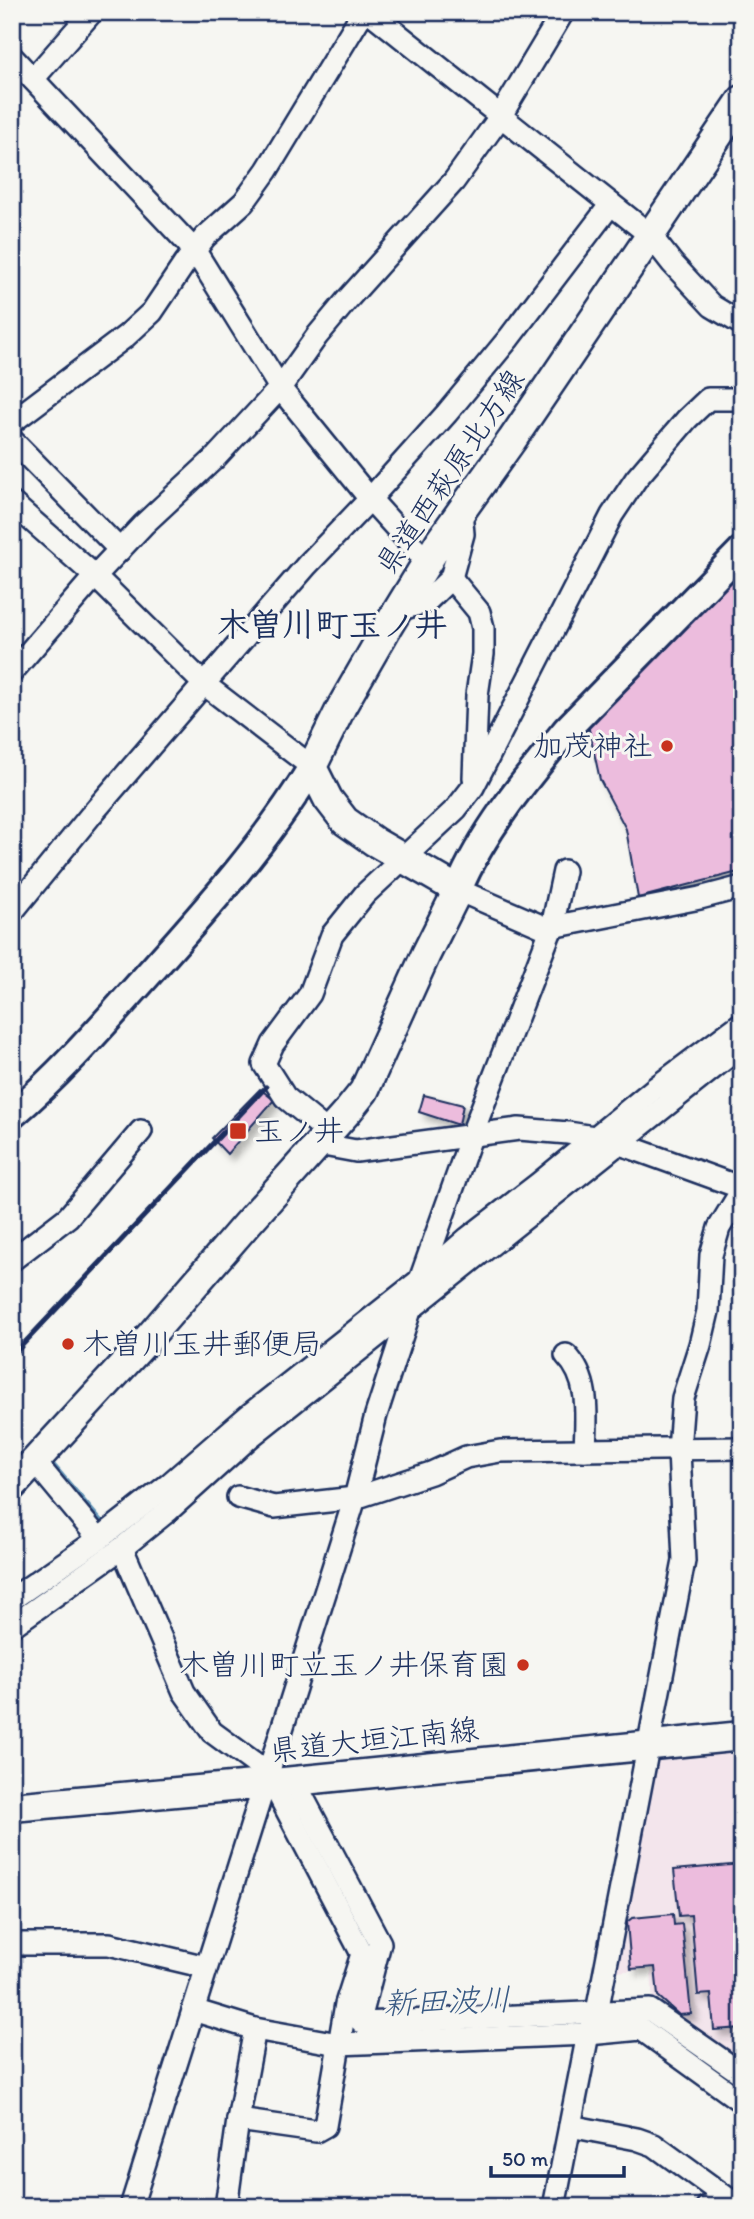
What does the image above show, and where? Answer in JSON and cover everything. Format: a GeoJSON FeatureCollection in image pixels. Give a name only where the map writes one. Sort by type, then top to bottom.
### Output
{"type":"FeatureCollection","features":[{"type":"Feature","properties":{"kind":"main road","name":"県道西萩原北方線"},"geometry":{"type":"LineString","coordinates":[[312,767],[342,706],[427,562],[742,100]]}},
{"type":"Feature","properties":{"kind":"main road"},"geometry":{"type":"LineString","coordinates":[[12,1486],[144,1343],[364,1091],[458,890],[345,821],[328,799],[312,767]]}},
{"type":"Feature","properties":{"kind":"main road","name":"県道大垣江南線"},"geometry":{"type":"LineString","coordinates":[[12,1807],[276,1778],[742,1736]]}},
{"type":"Feature","properties":{"kind":"street"},"geometry":{"type":"LineString","coordinates":[[33,79],[92,12]]}},
{"type":"Feature","properties":{"kind":"street"},"geometry":{"type":"LineString","coordinates":[[12,422],[126,337],[152,313],[205,237],[244,202],[267,170],[363,12]]}},
{"type":"Feature","properties":{"kind":"street"},"geometry":{"type":"LineString","coordinates":[[370,12],[650,235],[712,306],[742,324]]}},
{"type":"Feature","properties":{"kind":"street"},"geometry":{"type":"LineString","coordinates":[[12,672],[144,523],[216,457],[280,388],[346,300],[454,181],[500,117],[563,12]]}},
{"type":"Feature","properties":{"kind":"street"},"geometry":{"type":"LineString","coordinates":[[12,57],[195,251],[280,388],[370,499],[427,562]]}},
{"type":"Feature","properties":{"kind":"street"},"geometry":{"type":"LineString","coordinates":[[12,912],[90,815],[307,565],[447,413],[509,338],[611,204]]}},
{"type":"Feature","properties":{"kind":"street"},"geometry":{"type":"LineString","coordinates":[[554,2207],[588,2034],[597,2012],[684,1562],[678,1450],[683,1398],[708,1311],[711,1255],[719,1228],[742,1189],[594,1137],[519,1129],[356,1151],[324,1139],[285,1097],[264,1064],[273,1044],[310,995],[332,936],[365,894],[456,809],[473,787],[594,547],[636,479],[687,419],[708,399],[739,399],[742,394]]}},
{"type":"Feature","properties":{"kind":"street"},"geometry":{"type":"LineString","coordinates":[[12,440],[120,550]]}},
{"type":"Feature","properties":{"kind":"street"},"geometry":{"type":"LineString","coordinates":[[12,503],[95,576],[204,684],[312,767],[289,804],[217,895],[72,1058],[12,1115]]}},
{"type":"Feature","properties":{"kind":"street"},"geometry":{"type":"LineString","coordinates":[[398,610],[426,602],[452,578],[463,534],[461,511]]}},
{"type":"Feature","properties":{"kind":"street"},"geometry":{"type":"LineString","coordinates":[[742,550],[559,739],[498,816],[469,862],[458,890],[541,926],[552,927],[700,898],[742,887]]}},
{"type":"Feature","properties":{"kind":"street"},"geometry":{"type":"LineString","coordinates":[[452,578],[479,611],[483,628],[473,787]]}},
{"type":"Feature","properties":{"kind":"street"},"geometry":{"type":"LineString","coordinates":[[131,2207],[206,1967],[276,1778],[376,1415],[472,1134],[552,927],[564,871]]}},
{"type":"Feature","properties":{"kind":"street"},"geometry":{"type":"LineString","coordinates":[[12,1599],[99,1539],[249,1415],[420,1280],[468,1238],[742,1023]]}},
{"type":"Feature","properties":{"kind":"street"},"geometry":{"type":"LineString","coordinates":[[12,1626],[122,1548],[250,1437],[742,1045]]}},
{"type":"Feature","properties":{"kind":"street"},"geometry":{"type":"LineString","coordinates":[[12,1260],[68,1217],[141,1131]]}},
{"type":"Feature","properties":{"kind":"street"},"geometry":{"type":"LineString","coordinates":[[566,1355],[574,1363],[584,1382],[586,1450]]}},
{"type":"Feature","properties":{"kind":"street"},"geometry":{"type":"LineString","coordinates":[[238,1497],[274,1507],[355,1498],[430,1473],[467,1457],[500,1451],[742,1448]]}},
{"type":"Feature","properties":{"kind":"street"},"geometry":{"type":"LineString","coordinates":[[35,1462],[99,1539]]}},
{"type":"Feature","properties":{"kind":"street"},"geometry":{"type":"LineString","coordinates":[[122,1548],[184,1692],[212,1732],[300,1792],[380,1943],[360,2020],[363,2023],[650,2010],[742,2074]]}},
{"type":"Feature","properties":{"kind":"street"},"geometry":{"type":"LineString","coordinates":[[238,2120],[316,2132],[325,2126],[346,2004],[362,1954],[276,1778]]}},
{"type":"Feature","properties":{"kind":"street"},"geometry":{"type":"LineString","coordinates":[[12,1944],[109,1944],[206,1967]]}},
{"type":"Feature","properties":{"kind":"street"},"geometry":{"type":"LineString","coordinates":[[193,2010],[255,2029],[338,2044],[588,2034],[641,2029],[742,2102]]}},
{"type":"Feature","properties":{"kind":"street"},"geometry":{"type":"LineString","coordinates":[[226,2207],[238,2120],[255,2029]]}},
{"type":"Feature","properties":{"kind":"street"},"geometry":{"type":"LineString","coordinates":[[570,2126],[637,2139],[654,2145],[738,2202]]}},
{"type":"Feature","properties":{"kind":"street"},"geometry":{"type":"LineString","coordinates":[[706,2207],[738,2202]]}},
{"type":"Feature","properties":{"kind":"shaded area"},"geometry":{"type":"Polygon","coordinates":[[[742,1748],[742,2071],[653,2008],[651,1969],[615,1972],[657,1757],[742,1748]]]}},
{"type":"Feature","properties":{"kind":"building","name":"加茂神社"},"geometry":{"type":"Polygon","coordinates":[[[742,550],[742,871],[638,898],[626,829],[600,780],[585,711],[742,550]]]}},
{"type":"Feature","properties":{"kind":"building"},"geometry":{"type":"Polygon","coordinates":[[[260,1089],[274,1100],[227,1154],[212,1138],[260,1089]]]}},
{"type":"Feature","properties":{"kind":"building"},"geometry":{"type":"Polygon","coordinates":[[[424,1095],[463,1105],[459,1125],[419,1112],[424,1095]]]}},
{"type":"Feature","properties":{"kind":"building"},"geometry":{"type":"Polygon","coordinates":[[[742,1864],[742,2028],[714,2030],[711,1994],[698,1995],[691,1915],[679,1916],[674,1870],[742,1864]]]}},
{"type":"Feature","properties":{"kind":"building"},"geometry":{"type":"Polygon","coordinates":[[[673,1914],[674,1925],[682,1924],[691,2014],[679,2015],[658,1996],[655,1967],[631,1969],[627,1922],[632,1918],[673,1914]]]}},
{"type":"Feature","properties":{"kind":"waterway","name":"新田波川"},"geometry":{"type":"LineString","coordinates":[[54,1466],[104,1525]]}},
{"type":"Feature","properties":{"kind":"railway"},"geometry":{"type":"LineString","coordinates":[[12,1356],[266,1087]]}},
{"type":"Feature","properties":{"kind":"place","name":"加茂神社"},"geometry":{"type":"Point","coordinates":[667,746]}},
{"type":"Feature","properties":{"kind":"place","name":"玉ノ井"},"geometry":{"type":"Point","coordinates":[238,1131]}},
{"type":"Feature","properties":{"kind":"place","name":"木曽川玉井郵便局"},"geometry":{"type":"Point","coordinates":[68,1344]}},
{"type":"Feature","properties":{"kind":"place","name":"木曽川町立玉ノ井保育園"},"geometry":{"type":"Point","coordinates":[523,1665]}},
{"type":"Feature","properties":{"kind":"district","name":"木曽川町玉ノ井"},"geometry":{"type":"Point","coordinates":[332,624]}}]}
